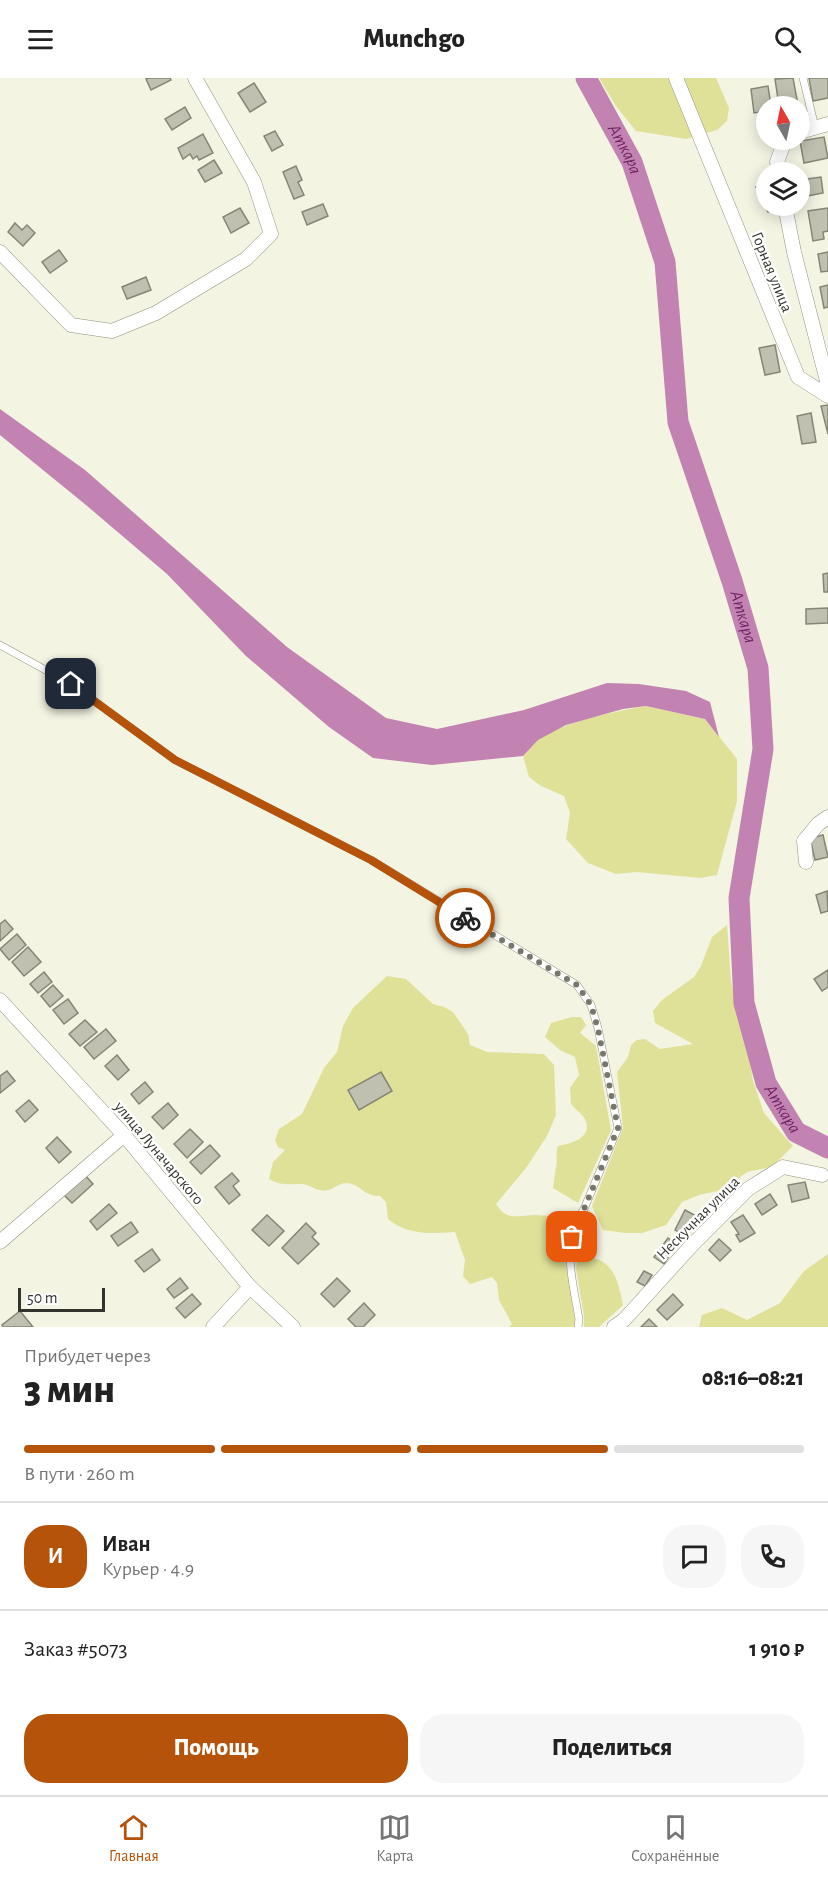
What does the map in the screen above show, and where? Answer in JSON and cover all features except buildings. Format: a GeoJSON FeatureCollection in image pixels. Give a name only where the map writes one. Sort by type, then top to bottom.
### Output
{"type":"FeatureCollection","features":[{"type":"Feature","properties":{"kind":"street"},"geometry":{"type":"LineString","coordinates":[[0,252],[71,325],[112,331],[156,313],[246,259],[271,234],[254,182],[195,78]]}},
{"type":"Feature","properties":{"kind":"street","name":"Горная улица"},"geometry":{"type":"LineString","coordinates":[[676,78],[798,377],[828,396]]}},
{"type":"Feature","properties":{"kind":"street"},"geometry":{"type":"LineString","coordinates":[[787,216],[828,385]]}},
{"type":"Feature","properties":{"kind":"street"},"geometry":{"type":"LineString","coordinates":[[806,862],[804,841],[828,816]]}},
{"type":"Feature","properties":{"kind":"street","name":"улица Луначарского"},"geometry":{"type":"LineString","coordinates":[[0,1000],[124,1135],[250,1287],[293,1327]]}},
{"type":"Feature","properties":{"kind":"street"},"geometry":{"type":"LineString","coordinates":[[0,1242],[124,1135]]}},
{"type":"Feature","properties":{"kind":"street","name":"Нескучная улица"},"geometry":{"type":"LineString","coordinates":[[614,1327],[624,1320],[748,1188],[783,1167],[822,1175]]}},
{"type":"Feature","properties":{"kind":"street"},"geometry":{"type":"LineString","coordinates":[[213,1327],[250,1287]]}},
{"type":"Feature","properties":{"kind":"lane"},"geometry":{"type":"LineString","coordinates":[[802,78],[821,125]]}},
{"type":"Feature","properties":{"kind":"lane"},"geometry":{"type":"LineString","coordinates":[[0,645],[71,684],[175,760],[371,860],[577,985],[591,1005],[618,1128],[584,1209],[576,1221],[569,1254],[579,1327]]}},
{"type":"Feature","properties":{"kind":"green space"},"geometry":{"type":"Polygon","coordinates":[[[599,78],[716,78],[729,108],[727,121],[717,130],[686,139],[636,131],[616,106],[599,78]]]}},
{"type":"Feature","properties":{"kind":"green space"},"geometry":{"type":"Polygon","coordinates":[[[646,706],[705,719],[737,759],[737,801],[717,875],[700,878],[637,872],[616,874],[588,863],[566,839],[570,813],[564,796],[541,786],[529,777],[523,756],[539,739],[575,722],[646,706]]]}},
{"type":"Feature","properties":{"kind":"green space"},"geometry":{"type":"Polygon","coordinates":[[[727,925],[731,981],[753,1081],[764,1113],[793,1146],[772,1167],[747,1172],[722,1190],[699,1195],[682,1202],[666,1225],[642,1233],[603,1230],[592,1206],[623,1128],[617,1072],[628,1057],[631,1045],[637,1040],[645,1039],[660,1049],[693,1044],[655,1023],[653,1011],[662,1000],[694,977],[701,966],[712,937],[727,925]]]}},
{"type":"Feature","properties":{"kind":"green space"},"geometry":{"type":"Polygon","coordinates":[[[387,976],[406,979],[433,1004],[453,1012],[468,1034],[470,1045],[487,1052],[544,1054],[554,1065],[556,1115],[547,1136],[526,1168],[496,1204],[504,1213],[513,1216],[551,1216],[553,1228],[564,1251],[575,1320],[574,1327],[509,1327],[512,1324],[499,1300],[497,1283],[492,1277],[470,1284],[463,1276],[465,1260],[455,1232],[428,1233],[403,1228],[388,1219],[386,1202],[380,1196],[369,1194],[355,1185],[343,1183],[324,1191],[305,1184],[281,1184],[269,1179],[273,1162],[285,1150],[278,1147],[275,1140],[279,1129],[302,1114],[324,1068],[337,1052],[343,1026],[353,1008],[387,976]]]}},
{"type":"Feature","properties":{"kind":"green space"},"geometry":{"type":"Polygon","coordinates":[[[581,1017],[586,1025],[580,1033],[596,1046],[611,1130],[578,1203],[553,1188],[558,1146],[579,1139],[586,1131],[585,1119],[571,1104],[570,1088],[579,1075],[575,1057],[560,1050],[545,1037],[551,1023],[581,1017]]]}},
{"type":"Feature","properties":{"kind":"green space"},"geometry":{"type":"Polygon","coordinates":[[[828,1254],[828,1327],[699,1327],[702,1315],[722,1308],[747,1320],[780,1303],[804,1271],[828,1254]]]}},
{"type":"Feature","properties":{"kind":"green space"},"geometry":{"type":"Polygon","coordinates":[[[582,1257],[600,1260],[607,1265],[616,1278],[621,1295],[623,1305],[599,1327],[584,1327],[576,1269],[577,1262],[582,1257]]]}},
{"type":"Feature","properties":{"kind":"shaded area"},"geometry":{"type":"Polygon","coordinates":[[[0,409],[85,470],[287,647],[386,718],[437,729],[524,710],[607,683],[639,684],[686,691],[710,702],[719,737],[705,719],[646,706],[623,709],[566,725],[538,740],[523,756],[432,765],[373,758],[329,727],[246,656],[167,574],[0,435],[0,409]]]}},
{"type":"Feature","properties":{"kind":"waterway","name":"Аткара"},"geometry":{"type":"LineString","coordinates":[[586,78],[632,162],[665,262],[678,422],[732,581],[758,668],[763,749],[739,898],[744,1003],[766,1083],[796,1132],[828,1148]]}},
{"type":"Feature","properties":{"kind":"way so far"},"geometry":{"type":"LineString","coordinates":[[465,918],[577,985],[591,1005],[618,1128],[584,1209],[576,1221],[572,1237]]}},
{"type":"Feature","properties":{"kind":"route"},"geometry":{"type":"LineString","coordinates":[[71,684],[175,760],[371,860],[465,918]]}}]}
